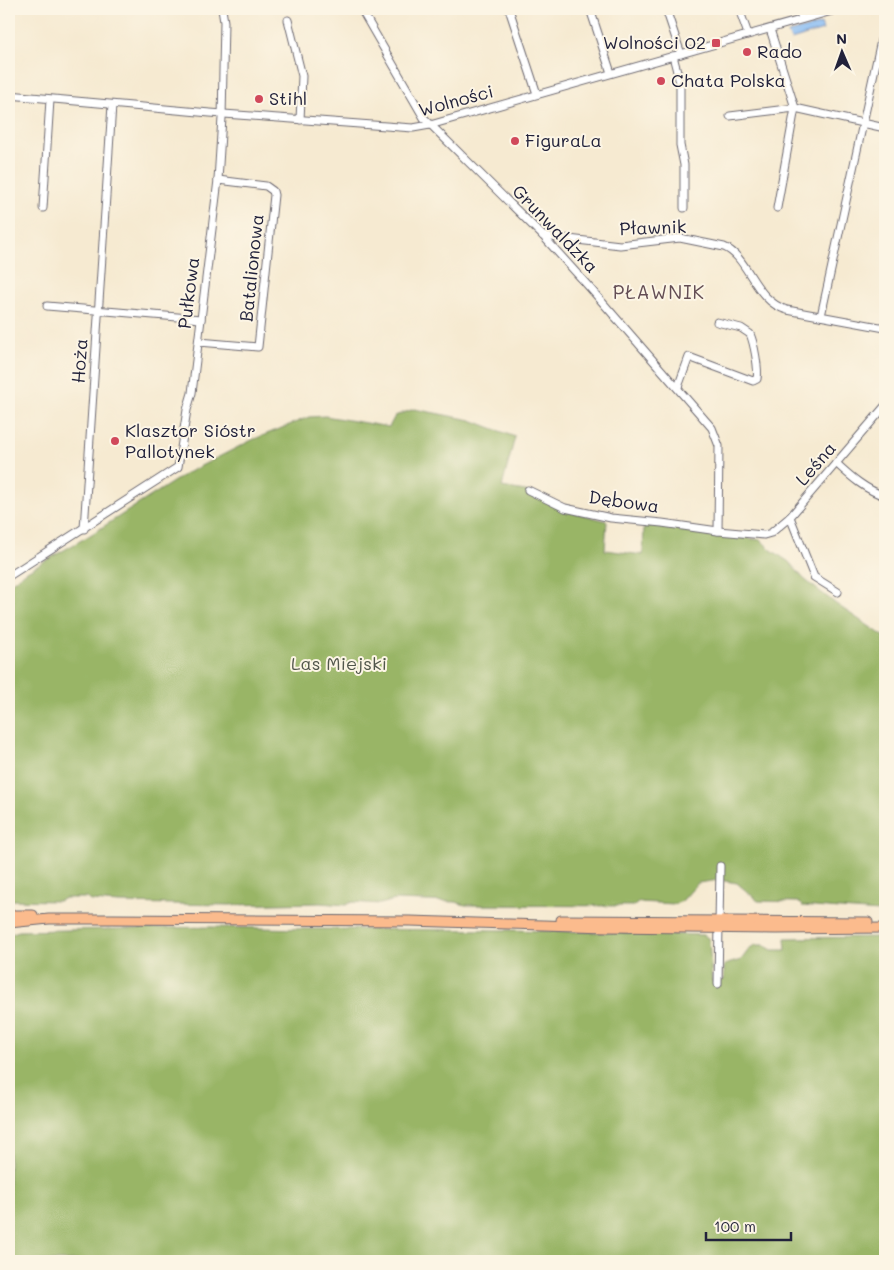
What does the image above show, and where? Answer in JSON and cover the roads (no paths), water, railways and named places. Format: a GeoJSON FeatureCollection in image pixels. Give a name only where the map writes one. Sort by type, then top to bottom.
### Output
{"type":"FeatureCollection","features":[{"type":"Feature","properties":{"kind":"main road"},"geometry":{"type":"LineString","coordinates":[[9,915],[27,914],[65,919]]}},
{"type":"Feature","properties":{"kind":"main road"},"geometry":{"type":"LineString","coordinates":[[9,923],[25,920],[65,919],[498,923],[608,927],[885,923]]}},
{"type":"Feature","properties":{"kind":"main road"},"geometry":{"type":"LineString","coordinates":[[719,924],[776,929],[885,928]]}},
{"type":"Feature","properties":{"kind":"street","name":"Pułkowa"},"geometry":{"type":"LineString","coordinates":[[84,528],[178,467],[186,410],[192,394],[218,180],[222,114],[224,22],[222,9]]}},
{"type":"Feature","properties":{"kind":"street","name":"Grunwaldzka"},"geometry":{"type":"LineString","coordinates":[[361,9],[420,113],[430,125],[543,236],[678,387],[712,428],[719,446],[718,531]]}},
{"type":"Feature","properties":{"kind":"street"},"geometry":{"type":"LineString","coordinates":[[508,9],[538,94]]}},
{"type":"Feature","properties":{"kind":"street"},"geometry":{"type":"LineString","coordinates":[[590,9],[611,73]]}},
{"type":"Feature","properties":{"kind":"street"},"geometry":{"type":"LineString","coordinates":[[666,9],[677,55],[680,83],[680,145],[684,165],[684,208]]}},
{"type":"Feature","properties":{"kind":"street"},"geometry":{"type":"LineString","coordinates":[[739,9],[748,34]]}},
{"type":"Feature","properties":{"kind":"street"},"geometry":{"type":"LineString","coordinates":[[798,9],[802,19]]}},
{"type":"Feature","properties":{"kind":"street","name":"Wolności"},"geometry":{"type":"LineString","coordinates":[[9,96],[413,128],[430,125],[839,9]]}},
{"type":"Feature","properties":{"kind":"street"},"geometry":{"type":"LineString","coordinates":[[288,20],[302,76],[300,120]]}},
{"type":"Feature","properties":{"kind":"street"},"geometry":{"type":"LineString","coordinates":[[821,316],[885,22]]}},
{"type":"Feature","properties":{"kind":"street"},"geometry":{"type":"LineString","coordinates":[[770,28],[795,108],[777,208]]}},
{"type":"Feature","properties":{"kind":"street"},"geometry":{"type":"LineString","coordinates":[[43,208],[50,100]]}},
{"type":"Feature","properties":{"kind":"street","name":"Hoża"},"geometry":{"type":"LineString","coordinates":[[84,528],[112,105]]}},
{"type":"Feature","properties":{"kind":"street"},"geometry":{"type":"LineString","coordinates":[[730,116],[795,108],[885,128]]}},
{"type":"Feature","properties":{"kind":"street","name":"Batalionowa"},"geometry":{"type":"LineString","coordinates":[[199,342],[258,346],[273,190],[266,186],[218,180]]}},
{"type":"Feature","properties":{"kind":"street","name":"Pławnik"},"geometry":{"type":"LineString","coordinates":[[543,236],[620,245],[680,238],[724,247],[736,256],[760,290],[774,305],[787,310],[885,328]]}},
{"type":"Feature","properties":{"kind":"street"},"geometry":{"type":"LineString","coordinates":[[47,306],[201,319]]}},
{"type":"Feature","properties":{"kind":"street"},"geometry":{"type":"LineString","coordinates":[[678,387],[689,357],[753,381],[757,379],[758,374],[750,334],[741,328],[717,322]]}},
{"type":"Feature","properties":{"kind":"street","name":"Leśna"},"geometry":{"type":"LineString","coordinates":[[764,535],[771,533],[790,517],[884,409]]}},
{"type":"Feature","properties":{"kind":"street"},"geometry":{"type":"LineString","coordinates":[[836,463],[854,480],[885,496]]}},
{"type":"Feature","properties":{"kind":"street","name":"Dębowa"},"geometry":{"type":"LineString","coordinates":[[528,490],[565,508],[610,518],[764,535]]}},
{"type":"Feature","properties":{"kind":"street"},"geometry":{"type":"LineString","coordinates":[[790,517],[814,577],[838,592]]}},
{"type":"Feature","properties":{"kind":"street"},"geometry":{"type":"LineString","coordinates":[[9,576],[84,528]]}},
{"type":"Feature","properties":{"kind":"street"},"geometry":{"type":"LineString","coordinates":[[718,984],[720,866]]}},
{"type":"Feature","properties":{"kind":"water"},"geometry":{"type":"Polygon","coordinates":[[[821,24],[823,30],[791,40],[788,33],[821,24]]]}},
{"type":"Feature","properties":{"kind":"place","name":"Wolności 02"},"geometry":{"type":"Point","coordinates":[716,43]}},
{"type":"Feature","properties":{"kind":"place","name":"Rado"},"geometry":{"type":"Point","coordinates":[747,52]}},
{"type":"Feature","properties":{"kind":"place","name":"Chata Polska"},"geometry":{"type":"Point","coordinates":[661,81]}},
{"type":"Feature","properties":{"kind":"place","name":"Stihl"},"geometry":{"type":"Point","coordinates":[259,99]}},
{"type":"Feature","properties":{"kind":"place","name":"FiguraLa"},"geometry":{"type":"Point","coordinates":[515,141]}},
{"type":"Feature","properties":{"kind":"place","name":"Klasztor Sióstr Pallotynek"},"geometry":{"type":"Point","coordinates":[115,441]}},
{"type":"Feature","properties":{"kind":"district","name":"PŁAWNIK"},"geometry":{"type":"Point","coordinates":[659,292]}},
{"type":"Feature","properties":{"kind":"park label","name":"Las Miejski"},"geometry":{"type":"Point","coordinates":[339,664]}}]}
